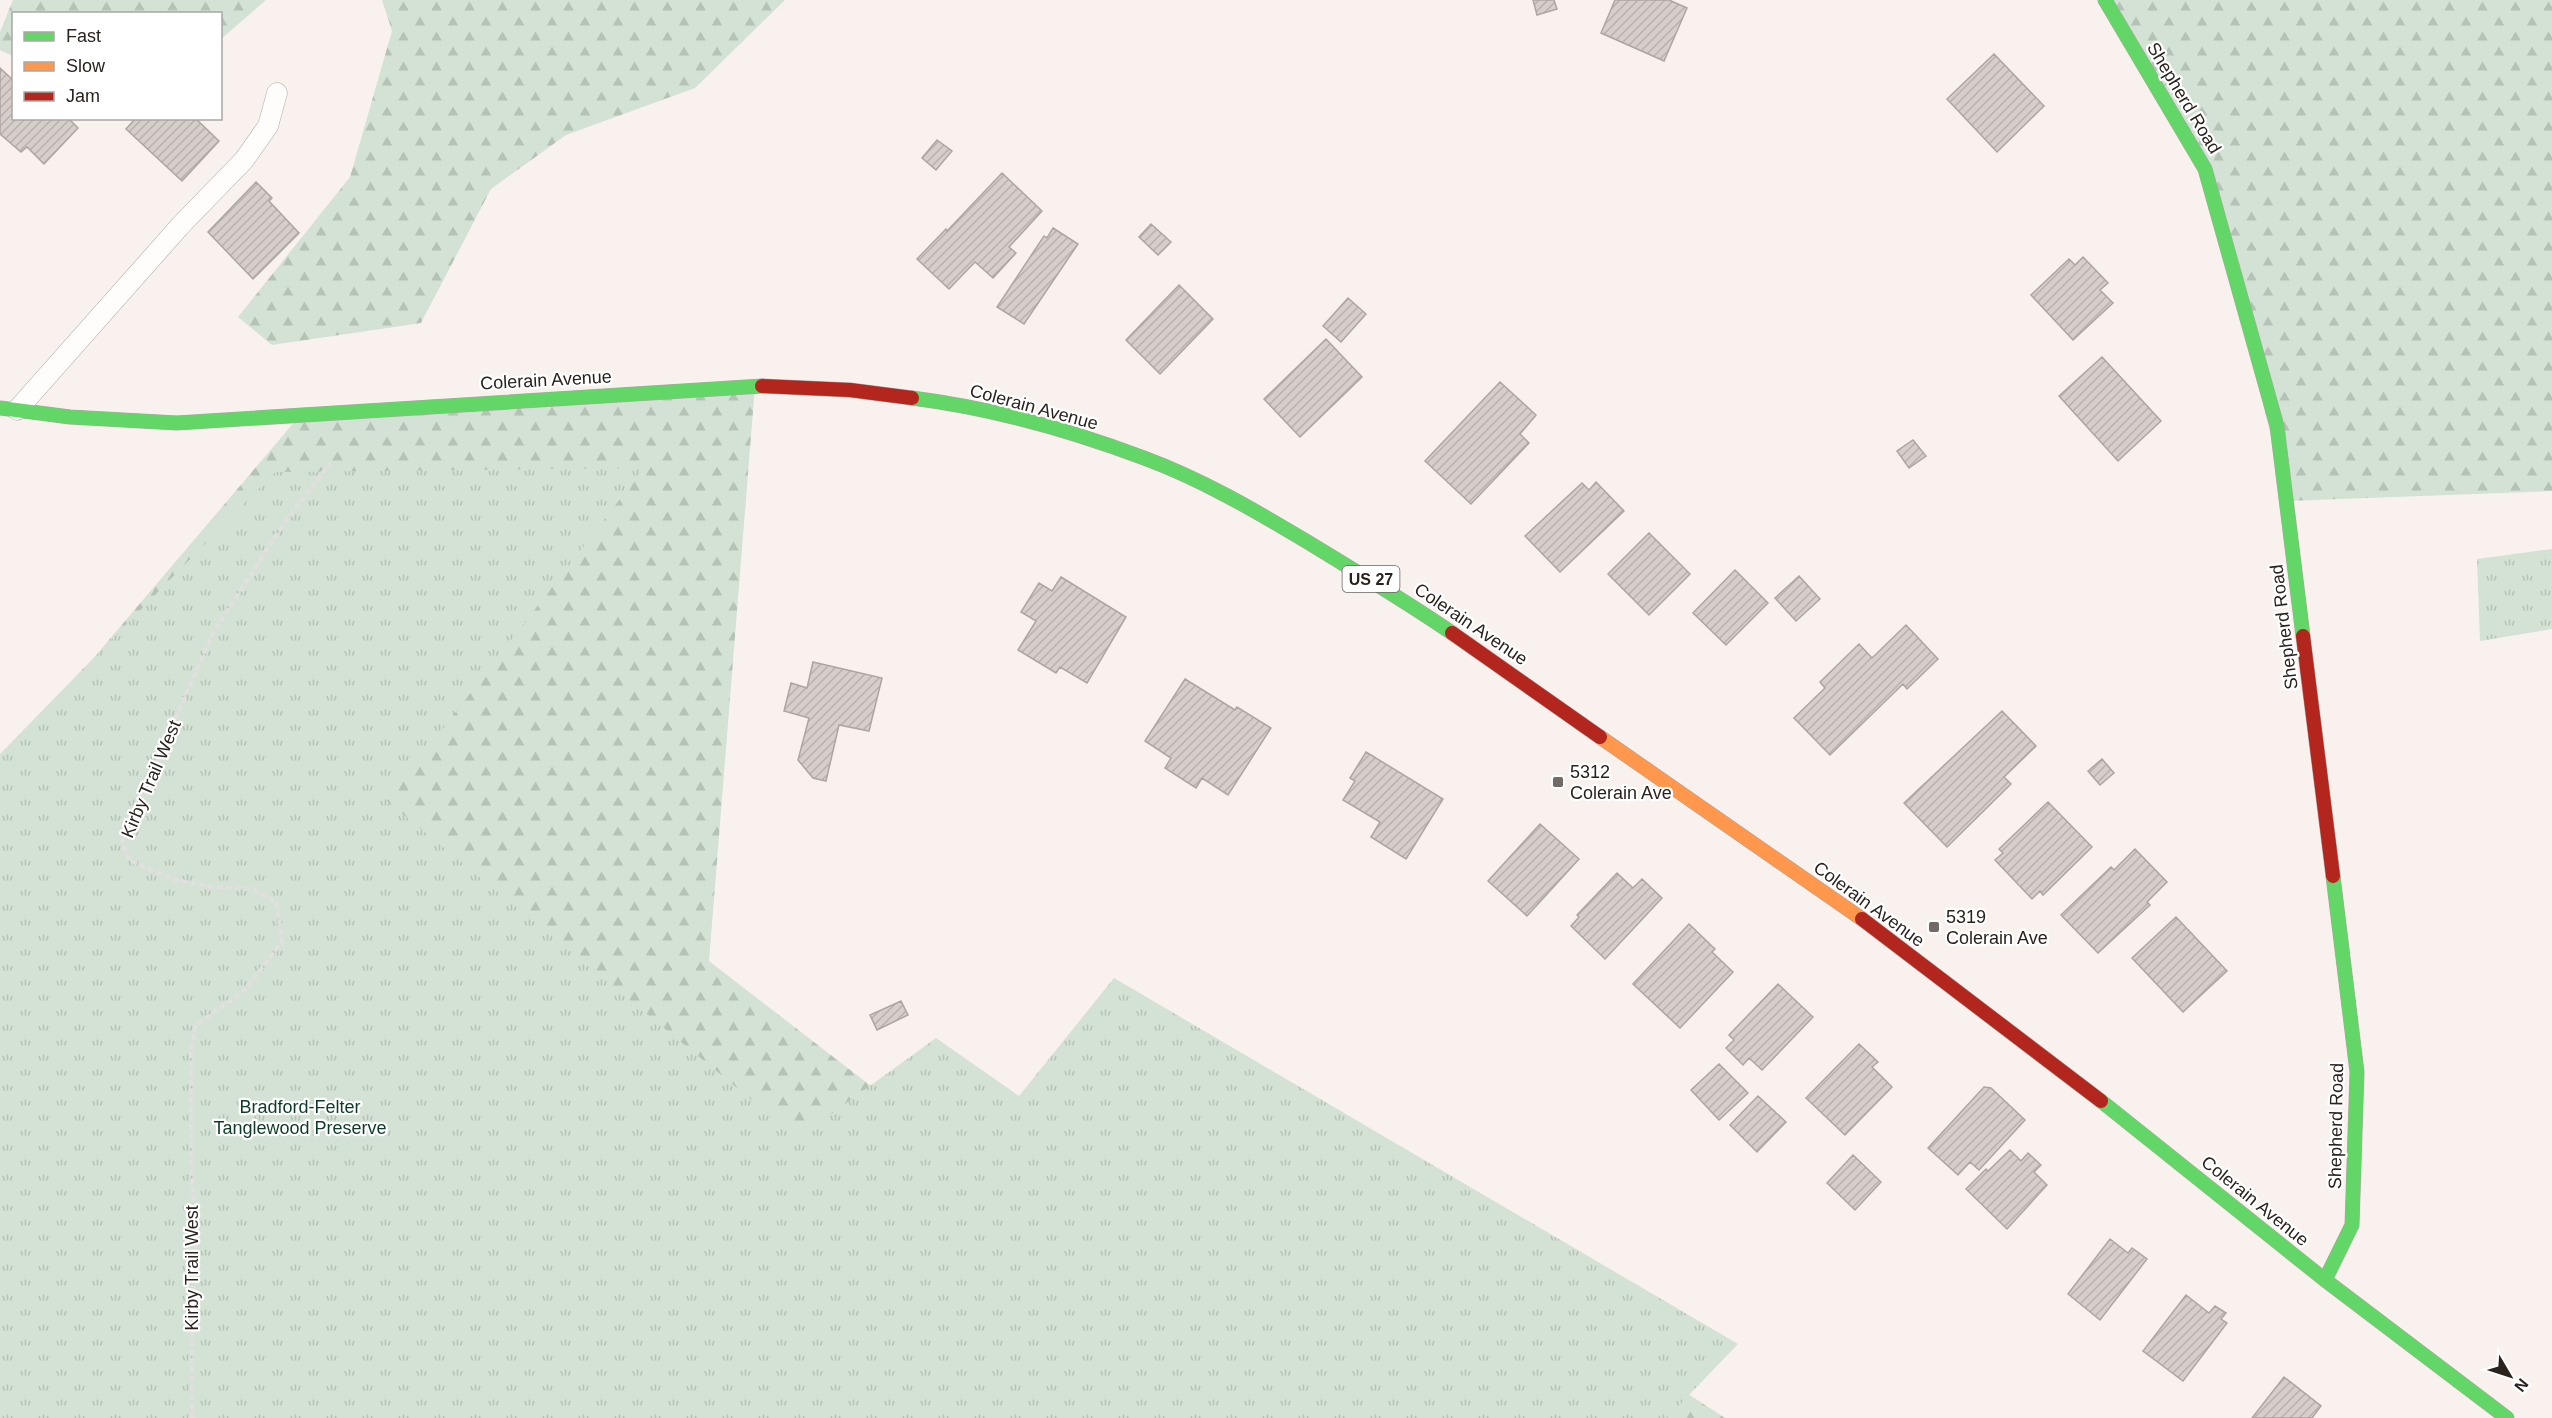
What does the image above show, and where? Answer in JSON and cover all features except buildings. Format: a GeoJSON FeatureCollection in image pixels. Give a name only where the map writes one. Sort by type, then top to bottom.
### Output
{"type":"FeatureCollection","features":[{"type":"Feature","properties":{"kind":"main road","name":"Shepherd Road"},"geometry":{"type":"LineString","coordinates":[[2105,0],[2205,169],[2277,426],[2357,1072],[2352,1225],[2325,1280]]}},
{"type":"Feature","properties":{"kind":"main road","name":"Colerain Avenue"},"geometry":{"type":"LineString","coordinates":[[9,409],[70,417],[177,423],[755,386],[838,389],[944,402],[1021,418],[1145,458],[1231,497],[1395,594],[1557,704],[1866,922],[2120,1115],[2325,1280],[2507,1418]]}},
{"type":"Feature","properties":{"kind":"lane"},"geometry":{"type":"LineString","coordinates":[[9,409],[244,160],[268,126],[278,93]]}},
{"type":"Feature","properties":{"kind":"path","name":"Kirby Trail West"},"geometry":{"type":"LineString","coordinates":[[192,1418],[192,1312],[196,1253],[191,1155],[191,1055],[195,1026],[244,990],[282,942],[277,903],[253,889],[212,887],[171,879],[129,860],[122,843],[212,635],[280,529],[330,463]]}},
{"type":"Feature","properties":{"kind":"green space"},"geometry":{"type":"Polygon","coordinates":[[[13,0],[266,0],[222,38],[222,12],[12,12],[12,56],[0,50],[0,32],[13,0]]]}},
{"type":"Feature","properties":{"kind":"green space"},"geometry":{"type":"Polygon","coordinates":[[[382,0],[785,0],[695,88],[566,135],[491,189],[421,323],[272,345],[238,317],[350,177],[392,31],[382,0]]]}},
{"type":"Feature","properties":{"kind":"green space"},"geometry":{"type":"Polygon","coordinates":[[[2105,0],[2552,0],[2552,491],[2287,501],[2205,169],[2105,0]]]}},
{"type":"Feature","properties":{"kind":"green space","name":"Bradford-Felter Tanglewood Preserve"},"geometry":{"type":"Polygon","coordinates":[[[755,386],[709,961],[950,1147],[1275,1124],[1725,1418],[0,1418],[0,768],[302,413],[755,386]]]}},
{"type":"Feature","properties":{"kind":"green space","name":"Bradford-Felter Tanglewood Preserve"},"geometry":{"type":"Polygon","coordinates":[[[644,468],[387,801],[798,1138],[936,1038],[1019,1096],[1114,978],[1738,1344],[1667,1418],[0,1418],[0,754],[275,472],[644,468]]]}},
{"type":"Feature","properties":{"kind":"green space"},"geometry":{"type":"Polygon","coordinates":[[[2552,549],[2552,629],[2480,641],[2477,559],[2552,549]]]}},
{"type":"Feature","properties":{"kind":"traffic: fast"},"geometry":{"type":"LineString","coordinates":[[2105,0],[2205,169],[2277,426],[2303,636]]}},
{"type":"Feature","properties":{"kind":"traffic: fast"},"geometry":{"type":"LineString","coordinates":[[0,408],[70,417],[177,423],[762,386]]}},
{"type":"Feature","properties":{"kind":"traffic: fast"},"geometry":{"type":"LineString","coordinates":[[912,398],[942,402],[1030,421],[1088,438],[1165,466],[1207,485],[1267,518],[1452,633]]}},
{"type":"Feature","properties":{"kind":"traffic: fast"},"geometry":{"type":"LineString","coordinates":[[2325,1280],[2352,1225],[2357,1072],[2333,876]]}},
{"type":"Feature","properties":{"kind":"traffic: fast"},"geometry":{"type":"LineString","coordinates":[[2101,1101],[2325,1280],[2507,1418]]}},
{"type":"Feature","properties":{"kind":"traffic: slow"},"geometry":{"type":"LineString","coordinates":[[1600,737],[1862,919]]}},
{"type":"Feature","properties":{"kind":"traffic: jam"},"geometry":{"type":"LineString","coordinates":[[762,386],[850,390],[912,398]]}},
{"type":"Feature","properties":{"kind":"traffic: jam"},"geometry":{"type":"LineString","coordinates":[[1452,633],[1600,737]]}},
{"type":"Feature","properties":{"kind":"traffic: jam"},"geometry":{"type":"LineString","coordinates":[[2303,636],[2333,876]]}},
{"type":"Feature","properties":{"kind":"traffic: jam"},"geometry":{"type":"LineString","coordinates":[[1862,919],[2101,1101]]}},
{"type":"Feature","properties":{"kind":"place","name":"5312 Colerain Ave"},"geometry":{"type":"Point","coordinates":[1558,782]}},
{"type":"Feature","properties":{"kind":"place","name":"5319 Colerain Ave"},"geometry":{"type":"Point","coordinates":[1934,927]}}]}
